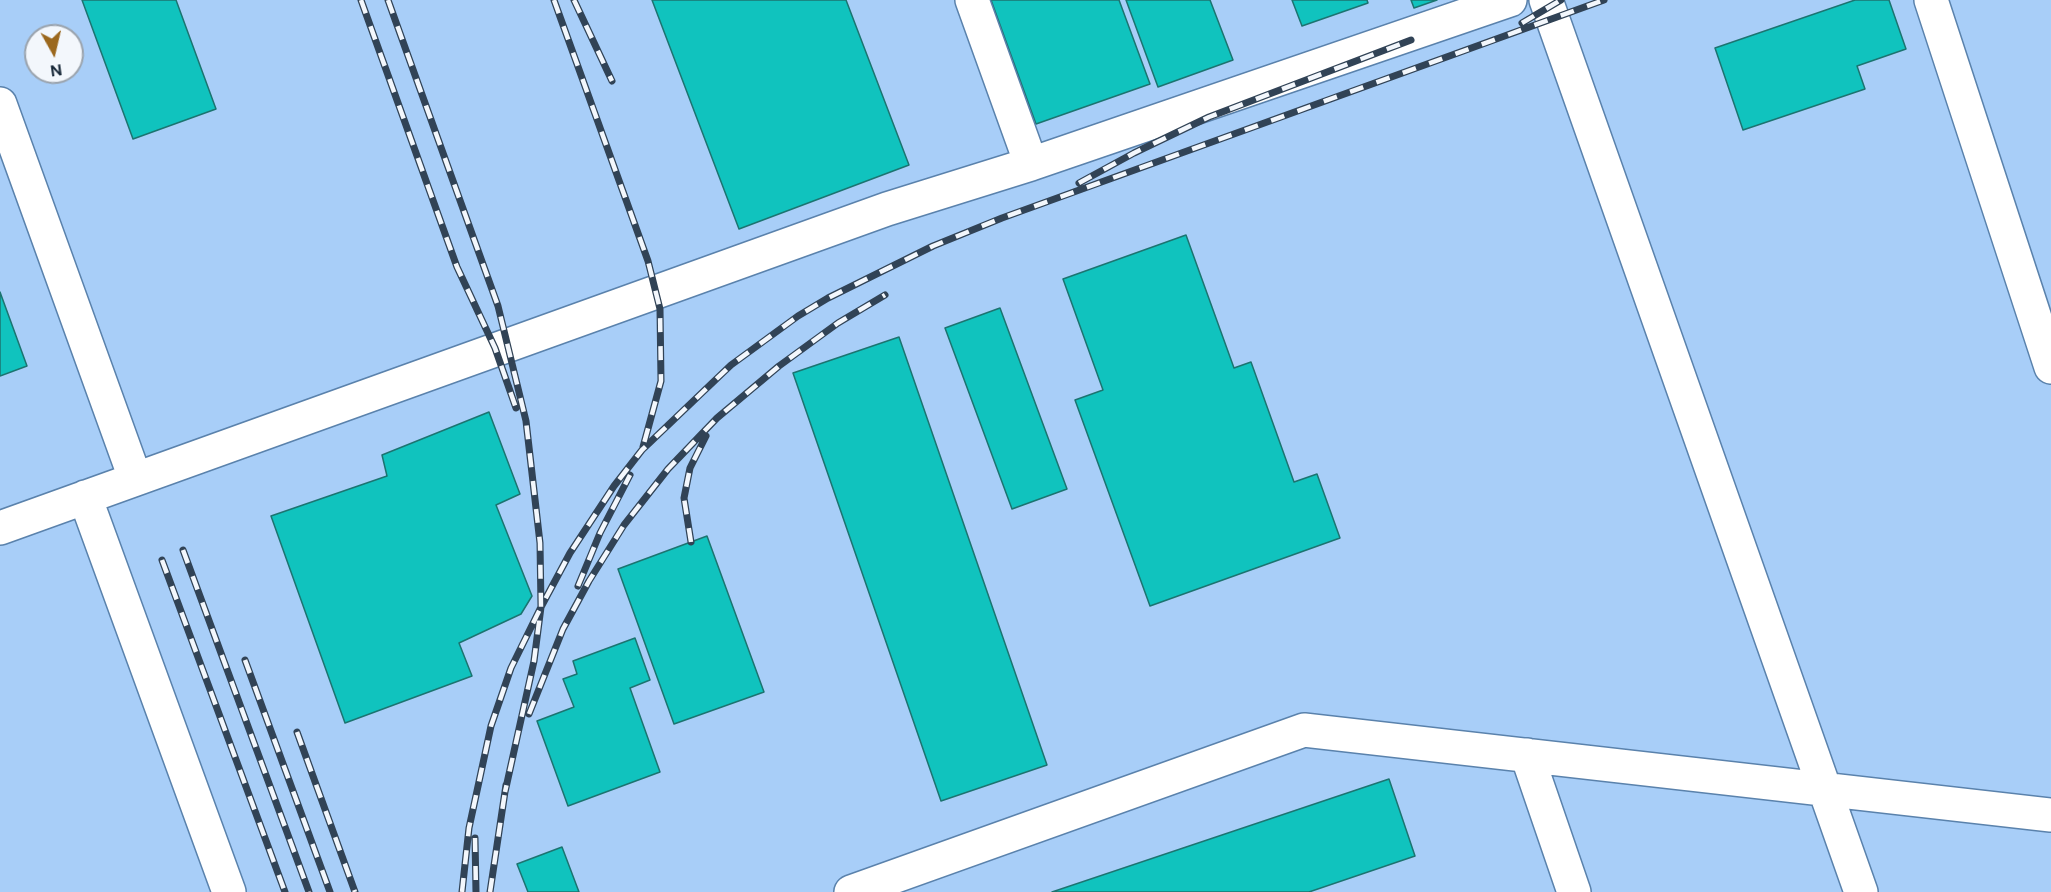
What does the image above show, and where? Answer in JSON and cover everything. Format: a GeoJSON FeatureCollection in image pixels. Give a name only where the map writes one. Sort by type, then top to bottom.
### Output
{"type":"FeatureCollection","features":[{"type":"Feature","properties":{"kind":"lane"},"geometry":{"type":"LineString","coordinates":[[972,0],[1031,164]]}},
{"type":"Feature","properties":{"kind":"lane"},"geometry":{"type":"LineString","coordinates":[[0,528],[876,213],[1031,164],[1510,0]]}},
{"type":"Feature","properties":{"kind":"lane"},"geometry":{"type":"LineString","coordinates":[[1546,0],[1861,892]]}},
{"type":"Feature","properties":{"kind":"lane"},"geometry":{"type":"LineString","coordinates":[[1931,0],[2051,367]]}},
{"type":"Feature","properties":{"kind":"lane"},"geometry":{"type":"LineString","coordinates":[[0,104],[135,478]]}},
{"type":"Feature","properties":{"kind":"lane"},"geometry":{"type":"LineString","coordinates":[[85,497],[229,892]]}},
{"type":"Feature","properties":{"kind":"lane"},"geometry":{"type":"LineString","coordinates":[[851,892],[1304,730],[2051,815]]}},
{"type":"Feature","properties":{"kind":"lane"},"geometry":{"type":"LineString","coordinates":[[1527,755],[1574,892]]}},
{"type":"Feature","properties":{"kind":"shaded area"},"geometry":{"type":"Polygon","coordinates":[[[0,0],[2051,0],[2051,892],[0,892],[0,0]]]}},
{"type":"Feature","properties":{"kind":"building"},"geometry":{"type":"Polygon","coordinates":[[[82,0],[176,0],[216,109],[133,139],[82,0]]]}},
{"type":"Feature","properties":{"kind":"building"},"geometry":{"type":"Polygon","coordinates":[[[652,0],[846,0],[909,165],[739,229],[652,0]]]}},
{"type":"Feature","properties":{"kind":"building"},"geometry":{"type":"Polygon","coordinates":[[[991,0],[1119,0],[1150,84],[1036,124],[991,0]]]}},
{"type":"Feature","properties":{"kind":"building"},"geometry":{"type":"Polygon","coordinates":[[[1126,0],[1210,0],[1233,60],[1158,87],[1126,0]]]}},
{"type":"Feature","properties":{"kind":"building"},"geometry":{"type":"Polygon","coordinates":[[[1292,0],[1367,0],[1368,3],[1302,26],[1292,0]]]}},
{"type":"Feature","properties":{"kind":"building"},"geometry":{"type":"Polygon","coordinates":[[[1411,0],[1437,0],[1414,8],[1411,0]]]}},
{"type":"Feature","properties":{"kind":"building"},"geometry":{"type":"Polygon","coordinates":[[[1855,0],[1889,0],[1906,49],[1857,66],[1865,89],[1743,130],[1715,48],[1855,0]]]}},
{"type":"Feature","properties":{"kind":"building"},"geometry":{"type":"Polygon","coordinates":[[[1186,235],[1234,368],[1251,362],[1294,482],[1317,474],[1340,538],[1150,606],[1075,400],[1103,390],[1063,279],[1186,235]]]}},
{"type":"Feature","properties":{"kind":"building"},"geometry":{"type":"Polygon","coordinates":[[[0,292],[27,366],[0,376],[0,292]]]}},
{"type":"Feature","properties":{"kind":"building"},"geometry":{"type":"Polygon","coordinates":[[[1000,308],[1067,489],[1012,509],[945,328],[1000,308]]]}},
{"type":"Feature","properties":{"kind":"building"},"geometry":{"type":"Polygon","coordinates":[[[899,337],[1047,765],[941,801],[793,373],[899,337]]]}},
{"type":"Feature","properties":{"kind":"building"},"geometry":{"type":"Polygon","coordinates":[[[489,412],[520,494],[496,505],[532,596],[521,614],[459,643],[472,676],[345,723],[271,516],[387,476],[382,455],[489,412]]]}},
{"type":"Feature","properties":{"kind":"building"},"geometry":{"type":"Polygon","coordinates":[[[707,536],[764,692],[674,724],[618,569],[707,536]]]}},
{"type":"Feature","properties":{"kind":"building"},"geometry":{"type":"Polygon","coordinates":[[[635,638],[650,680],[630,688],[660,772],[568,806],[537,721],[574,707],[563,679],[577,674],[573,661],[635,638]]]}},
{"type":"Feature","properties":{"kind":"building"},"geometry":{"type":"Polygon","coordinates":[[[1389,779],[1415,856],[1309,892],[1052,892],[1389,779]]]}},
{"type":"Feature","properties":{"kind":"building"},"geometry":{"type":"Polygon","coordinates":[[[562,847],[579,892],[528,892],[517,864],[562,847]]]}},
{"type":"Feature","properties":{"kind":"railway"},"geometry":{"type":"LineString","coordinates":[[361,0],[457,267],[495,348],[516,408]]}},
{"type":"Feature","properties":{"kind":"railway"},"geometry":{"type":"LineString","coordinates":[[388,0],[498,306],[526,421],[540,543],[541,607],[534,661],[505,792]]}},
{"type":"Feature","properties":{"kind":"railway"},"geometry":{"type":"LineString","coordinates":[[554,0],[648,261],[660,309],[661,381],[643,447]]}},
{"type":"Feature","properties":{"kind":"railway"},"geometry":{"type":"LineString","coordinates":[[574,0],[612,81]]}},
{"type":"Feature","properties":{"kind":"railway"},"geometry":{"type":"LineString","coordinates":[[1522,23],[1561,0]]}},
{"type":"Feature","properties":{"kind":"railway"},"geometry":{"type":"LineString","coordinates":[[462,892],[469,828],[491,726],[511,668],[541,607],[570,553],[614,486],[642,450],[731,365],[798,316],[828,298],[933,246],[1002,218],[1604,0]]}},
{"type":"Feature","properties":{"kind":"railway"},"geometry":{"type":"LineString","coordinates":[[1079,183],[1134,153],[1209,117],[1411,40]]}},
{"type":"Feature","properties":{"kind":"railway"},"geometry":{"type":"LineString","coordinates":[[529,714],[563,629],[589,581],[624,525],[668,469],[717,418],[779,366],[838,323],[885,295]]}},
{"type":"Feature","properties":{"kind":"railway"},"geometry":{"type":"LineString","coordinates":[[691,542],[684,498],[690,468],[706,436]]}},
{"type":"Feature","properties":{"kind":"railway"},"geometry":{"type":"LineString","coordinates":[[578,586],[600,533],[630,475]]}},
{"type":"Feature","properties":{"kind":"railway"},"geometry":{"type":"LineString","coordinates":[[183,550],[309,892]]}},
{"type":"Feature","properties":{"kind":"railway"},"geometry":{"type":"LineString","coordinates":[[162,560],[285,892]]}},
{"type":"Feature","properties":{"kind":"railway"},"geometry":{"type":"LineString","coordinates":[[245,660],[330,892]]}},
{"type":"Feature","properties":{"kind":"railway"},"geometry":{"type":"LineString","coordinates":[[297,732],[355,892]]}},
{"type":"Feature","properties":{"kind":"railway"},"geometry":{"type":"LineString","coordinates":[[490,892],[506,785]]}},
{"type":"Feature","properties":{"kind":"railway"},"geometry":{"type":"LineString","coordinates":[[475,838],[476,892]]}}]}
